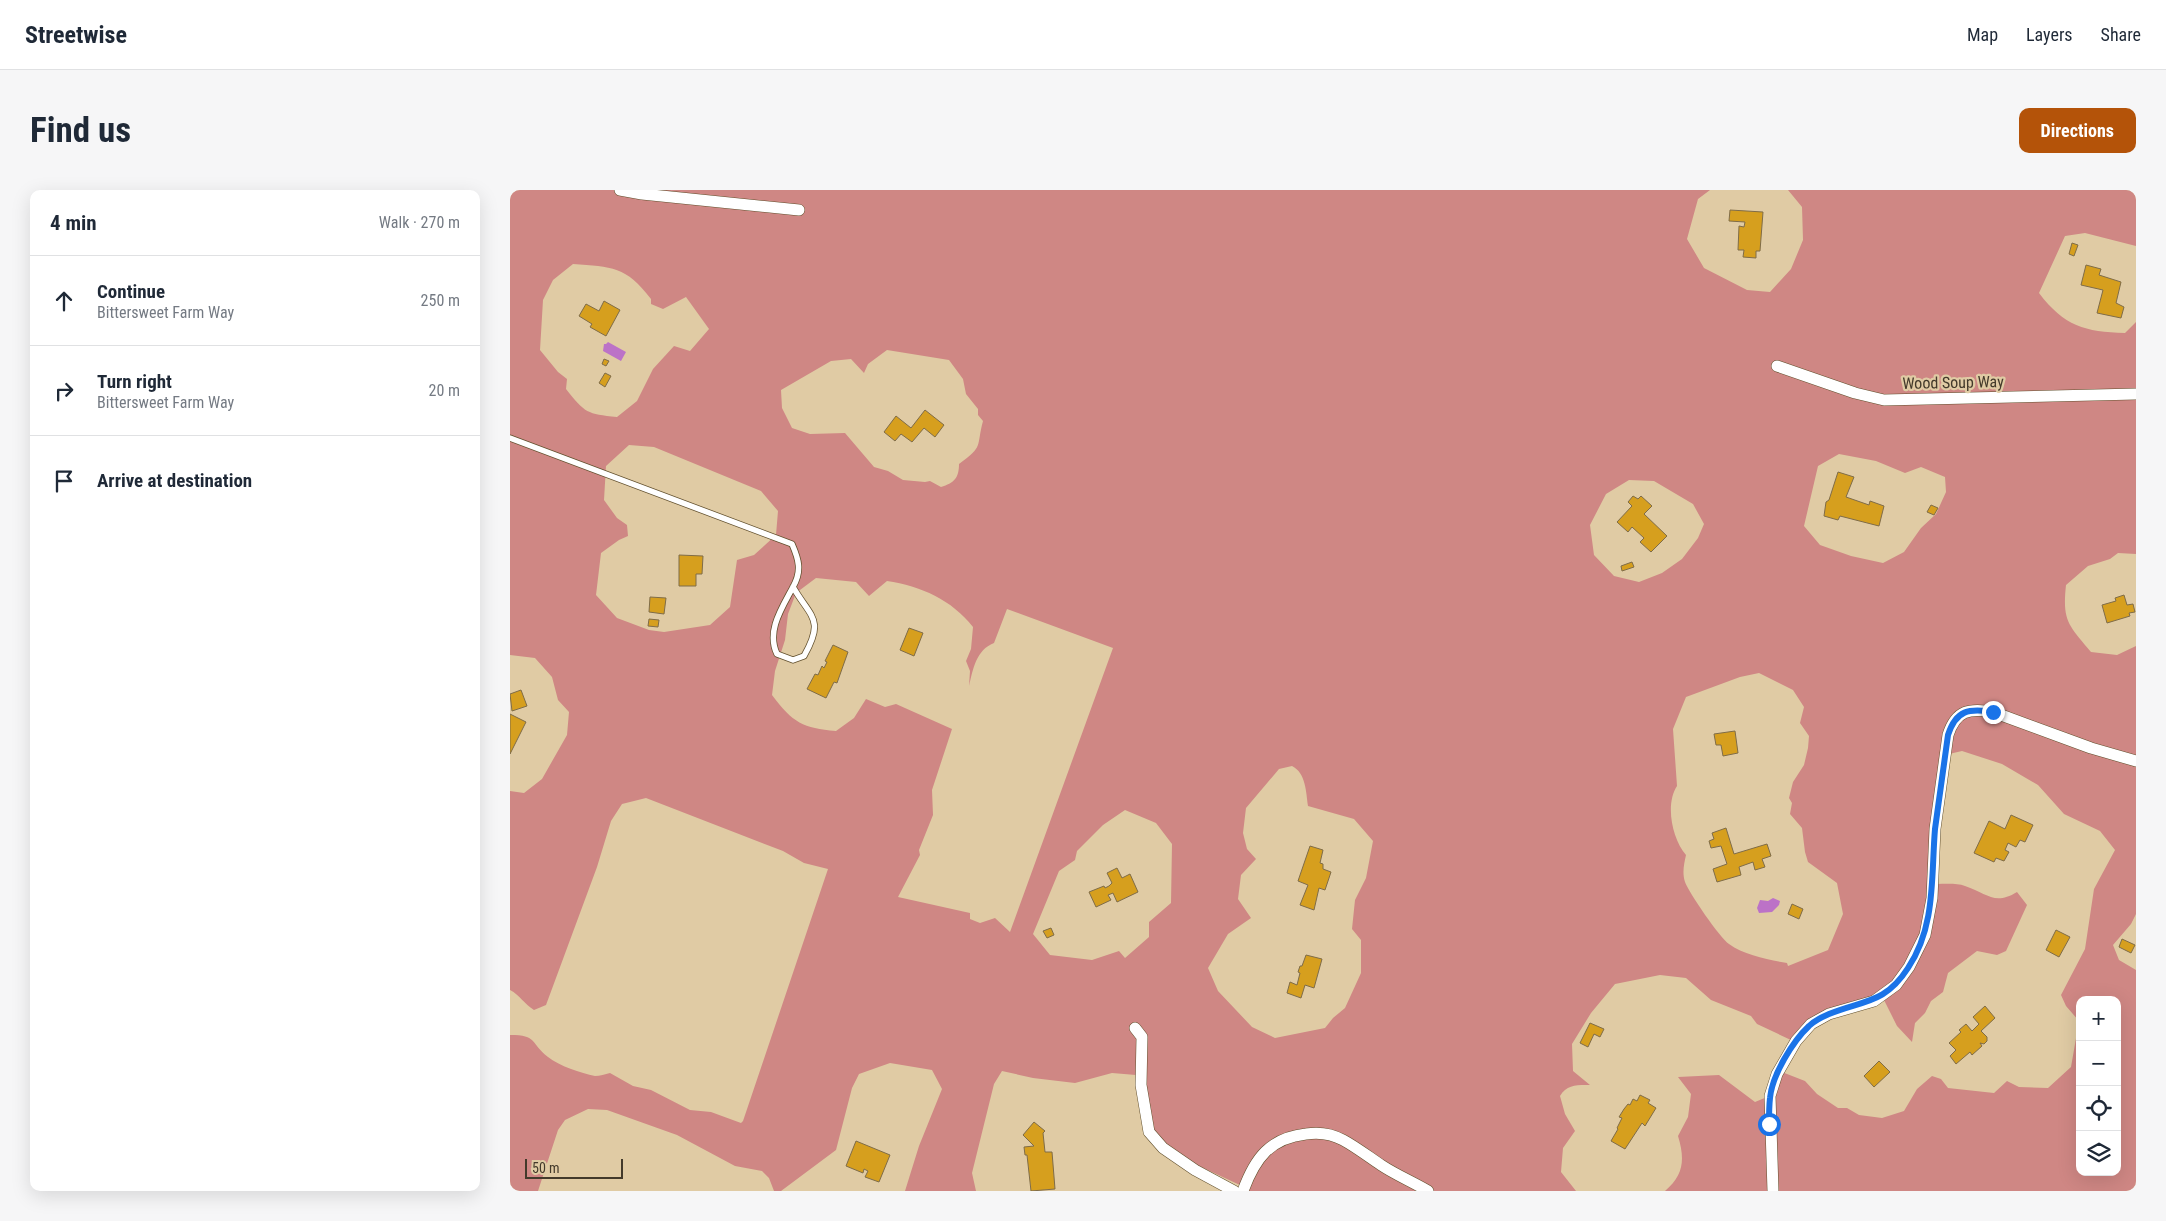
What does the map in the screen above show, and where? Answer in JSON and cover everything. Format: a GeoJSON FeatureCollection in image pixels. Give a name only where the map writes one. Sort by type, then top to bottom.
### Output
{"type":"FeatureCollection","features":[{"type":"Feature","properties":{"kind":"street"},"geometry":{"type":"LineString","coordinates":[[620,190],[642,194],[799,210]]}},
{"type":"Feature","properties":{"kind":"street","name":"Wood Soup Way"},"geometry":{"type":"LineString","coordinates":[[1777,366],[1855,393],[1884,400],[2136,394]]}},
{"type":"Feature","properties":{"kind":"street"},"geometry":{"type":"LineString","coordinates":[[1773,1191],[1769,1124],[1770,1096],[1777,1074],[1796,1041],[1811,1024],[1829,1014],[1874,1000],[1896,985],[1909,968],[1925,935],[1932,898],[1936,820],[1948,735],[1953,720],[1963,712],[1978,709],[1993,712],[2091,748],[2136,761]]}},
{"type":"Feature","properties":{"kind":"street"},"geometry":{"type":"LineString","coordinates":[[1135,1028],[1142,1037],[1141,1085],[1149,1132],[1171,1153],[1195,1170],[1234,1191]]}},
{"type":"Feature","properties":{"kind":"street"},"geometry":{"type":"LineString","coordinates":[[1243,1191],[1254,1165],[1273,1145],[1292,1136],[1313,1133],[1324,1134],[1343,1140],[1381,1165],[1428,1191]]}},
{"type":"Feature","properties":{"kind":"lane"},"geometry":{"type":"LineString","coordinates":[[510,438],[792,544],[799,560],[800,568],[793,587],[773,627],[773,645],[777,654],[793,660],[804,656],[815,633],[816,623],[793,587]]}},
{"type":"Feature","properties":{"kind":"shaded area"},"geometry":{"type":"Polygon","coordinates":[[[510,190],[1710,190],[1698,199],[1687,239],[1704,268],[1747,290],[1770,292],[1791,269],[1803,240],[1802,207],[1788,190],[2136,190],[2136,246],[2085,233],[2065,236],[2039,293],[2057,313],[2076,325],[2087,329],[2125,333],[2136,322],[2136,554],[2118,553],[2110,559],[2088,566],[2066,585],[2065,607],[2072,629],[2091,652],[2117,655],[2136,646],[2136,914],[2131,924],[2113,945],[2119,960],[2136,970],[2136,1191],[1665,1191],[1676,1179],[1681,1166],[1682,1152],[1678,1136],[1688,1117],[1691,1094],[1678,1077],[1719,1075],[1755,1102],[1767,1097],[1777,1070],[1805,1081],[1817,1094],[1838,1108],[1847,1108],[1859,1115],[1882,1118],[1904,1111],[1917,1089],[1932,1076],[1941,1079],[1948,1088],[1994,1093],[2007,1081],[2019,1087],[2048,1088],[2071,1067],[2076,1038],[2076,1176],[2121,1176],[2121,996],[2076,996],[2076,1018],[2066,1006],[2061,995],[2085,949],[2094,889],[2115,850],[2100,831],[2064,814],[2038,785],[2002,764],[1962,751],[1949,754],[1939,810],[1937,884],[1962,885],[1996,898],[2009,896],[2017,892],[2027,905],[2006,951],[1997,955],[1977,951],[1948,973],[1943,992],[1931,1001],[1925,1013],[1915,1023],[1912,1042],[1897,1026],[1882,996],[1824,1014],[1793,1041],[1757,1024],[1751,1016],[1711,1000],[1686,978],[1660,975],[1615,984],[1591,1013],[1572,1044],[1573,1071],[1590,1085],[1569,1087],[1560,1096],[1565,1114],[1575,1131],[1563,1148],[1561,1172],[1576,1191],[1241,1191],[1242,1186],[1199,1166],[1148,1137],[1136,1075],[1112,1073],[1075,1083],[1033,1078],[1002,1071],[994,1084],[972,1173],[976,1191],[905,1191],[919,1146],[942,1089],[932,1070],[890,1063],[859,1074],[852,1088],[836,1150],[781,1191],[774,1191],[769,1178],[762,1171],[735,1166],[677,1135],[607,1110],[588,1109],[565,1120],[558,1130],[538,1191],[510,1191],[510,1035],[530,1038],[548,1057],[570,1069],[595,1076],[610,1073],[633,1086],[651,1090],[690,1110],[711,1112],[741,1123],[743,1121],[828,869],[804,863],[783,851],[646,798],[622,804],[611,821],[597,867],[546,1005],[534,1010],[527,1005],[517,994],[510,990],[510,791],[524,793],[542,779],[567,735],[569,712],[558,700],[552,677],[535,658],[510,655],[510,190]],[[573,264],[553,280],[543,300],[540,350],[558,372],[567,379],[566,389],[578,403],[587,411],[599,415],[617,417],[637,401],[653,369],[674,346],[690,351],[709,329],[686,297],[663,309],[651,304],[651,299],[634,280],[617,270],[573,264]],[[887,350],[868,364],[864,373],[851,359],[831,361],[781,390],[782,408],[792,428],[810,434],[845,433],[874,467],[888,471],[903,480],[930,481],[941,487],[952,482],[957,476],[959,464],[978,446],[983,421],[978,415],[978,409],[966,394],[963,379],[949,360],[887,350]],[[629,445],[606,466],[604,500],[617,518],[627,525],[628,536],[601,553],[596,595],[617,618],[649,630],[664,632],[710,625],[730,607],[737,560],[754,555],[776,535],[778,511],[761,491],[654,447],[629,445]],[[1839,454],[1818,466],[1804,526],[1820,545],[1851,556],[1883,563],[1904,552],[1921,528],[1936,514],[1946,492],[1945,477],[1921,467],[1905,473],[1876,461],[1839,454]],[[1629,480],[1606,494],[1590,525],[1594,555],[1614,576],[1639,582],[1662,573],[1682,559],[1698,538],[1704,524],[1693,504],[1654,481],[1629,480]],[[816,578],[796,593],[788,614],[785,640],[775,671],[772,695],[786,712],[807,726],[836,731],[854,718],[866,699],[885,707],[896,704],[952,729],[932,790],[933,815],[919,850],[920,855],[898,897],[970,913],[970,919],[980,923],[995,918],[1010,932],[1113,648],[1007,609],[994,643],[983,650],[976,661],[969,686],[970,671],[966,661],[971,649],[973,627],[965,617],[935,596],[912,586],[887,581],[869,596],[856,582],[816,578]],[[1759,673],[1740,677],[1686,697],[1673,729],[1677,786],[1671,802],[1672,821],[1677,840],[1686,855],[1684,865],[1685,882],[1705,915],[1719,933],[1735,948],[1765,959],[1787,963],[1788,966],[1828,950],[1843,914],[1837,883],[1808,862],[1802,828],[1790,814],[1792,803],[1789,798],[1793,782],[1804,765],[1808,748],[1809,736],[1800,723],[1804,707],[1793,690],[1759,673]],[[1292,766],[1279,769],[1246,808],[1243,833],[1247,849],[1256,859],[1241,875],[1238,899],[1251,918],[1228,934],[1208,968],[1218,991],[1252,1027],[1275,1038],[1325,1028],[1345,1008],[1361,973],[1361,940],[1352,929],[1355,900],[1366,878],[1373,841],[1354,819],[1308,806],[1303,778],[1297,769],[1292,766]],[[1125,810],[1103,825],[1077,851],[1075,860],[1059,871],[1033,934],[1050,955],[1092,960],[1119,951],[1125,958],[1149,937],[1149,922],[1171,903],[1172,844],[1156,823],[1125,810]]]}},
{"type":"Feature","properties":{"kind":"shaded area"},"geometry":{"type":"Polygon","coordinates":[[[608,342],[626,352],[621,361],[603,351],[604,344],[608,342]]]}},
{"type":"Feature","properties":{"kind":"shaded area"},"geometry":{"type":"Polygon","coordinates":[[[1773,898],[1780,901],[1779,905],[1772,912],[1759,913],[1757,908],[1760,900],[1768,901],[1773,898]]]}},
{"type":"Feature","properties":{"kind":"building"},"geometry":{"type":"Polygon","coordinates":[[[1730,210],[1763,212],[1760,251],[1756,251],[1756,258],[1743,257],[1744,250],[1738,250],[1739,226],[1744,227],[1745,222],[1729,221],[1730,210]]]}},
{"type":"Feature","properties":{"kind":"building"},"geometry":{"type":"Polygon","coordinates":[[[2072,243],[2078,245],[2074,256],[2069,254],[2072,243]]]}},
{"type":"Feature","properties":{"kind":"building"},"geometry":{"type":"Polygon","coordinates":[[[2086,265],[2101,269],[2099,275],[2121,282],[2116,303],[2124,307],[2121,318],[2097,313],[2103,290],[2081,285],[2086,265]]]}},
{"type":"Feature","properties":{"kind":"building"},"geometry":{"type":"Polygon","coordinates":[[[604,301],[620,310],[606,336],[590,327],[592,324],[579,316],[586,304],[599,311],[604,301]]]}},
{"type":"Feature","properties":{"kind":"building"},"geometry":{"type":"Polygon","coordinates":[[[604,359],[609,361],[606,366],[602,364],[604,359]]]}},
{"type":"Feature","properties":{"kind":"building"},"geometry":{"type":"Polygon","coordinates":[[[605,373],[611,376],[605,387],[599,383],[605,373]]]}},
{"type":"Feature","properties":{"kind":"building"},"geometry":{"type":"Polygon","coordinates":[[[925,410],[944,425],[935,437],[924,428],[912,442],[901,434],[895,441],[884,432],[896,416],[911,428],[925,410]]]}},
{"type":"Feature","properties":{"kind":"building"},"geometry":{"type":"Polygon","coordinates":[[[1838,472],[1854,477],[1846,497],[1869,505],[1870,501],[1884,506],[1879,526],[1840,516],[1838,520],[1824,516],[1826,502],[1829,500],[1838,472]]]}},
{"type":"Feature","properties":{"kind":"building"},"geometry":{"type":"Polygon","coordinates":[[[1633,496],[1638,499],[1641,496],[1652,506],[1644,514],[1667,536],[1651,552],[1640,542],[1644,538],[1632,527],[1628,532],[1617,522],[1632,506],[1628,502],[1633,496]]]}},
{"type":"Feature","properties":{"kind":"building"},"geometry":{"type":"Polygon","coordinates":[[[1931,505],[1938,508],[1934,515],[1927,512],[1931,505]]]}},
{"type":"Feature","properties":{"kind":"building"},"geometry":{"type":"Polygon","coordinates":[[[679,555],[703,556],[702,574],[696,574],[696,586],[679,586],[679,555]]]}},
{"type":"Feature","properties":{"kind":"building"},"geometry":{"type":"Polygon","coordinates":[[[1632,562],[1634,567],[1622,571],[1621,566],[1632,562]]]}},
{"type":"Feature","properties":{"kind":"building"},"geometry":{"type":"Polygon","coordinates":[[[2124,595],[2127,605],[2133,604],[2135,612],[2129,613],[2130,616],[2107,623],[2102,605],[2116,601],[2115,598],[2124,595]]]}},
{"type":"Feature","properties":{"kind":"building"},"geometry":{"type":"Polygon","coordinates":[[[650,597],[666,598],[664,614],[649,612],[650,597]]]}},
{"type":"Feature","properties":{"kind":"building"},"geometry":{"type":"Polygon","coordinates":[[[649,619],[659,620],[658,627],[648,626],[649,619]]]}},
{"type":"Feature","properties":{"kind":"building"},"geometry":{"type":"Polygon","coordinates":[[[909,628],[923,633],[914,656],[900,650],[909,628]]]}},
{"type":"Feature","properties":{"kind":"building"},"geometry":{"type":"Polygon","coordinates":[[[833,645],[848,652],[837,683],[834,682],[826,698],[807,689],[815,674],[818,675],[822,666],[824,668],[827,662],[825,661],[833,645]]]}},
{"type":"Feature","properties":{"kind":"building"},"geometry":{"type":"Polygon","coordinates":[[[521,690],[527,706],[512,711],[510,694],[521,690]]]}},
{"type":"Feature","properties":{"kind":"building"},"geometry":{"type":"Polygon","coordinates":[[[510,714],[526,722],[510,754],[510,714]]]}},
{"type":"Feature","properties":{"kind":"building"},"geometry":{"type":"Polygon","coordinates":[[[1735,731],[1738,753],[1723,756],[1721,745],[1716,745],[1714,734],[1735,731]]]}},
{"type":"Feature","properties":{"kind":"building"},"geometry":{"type":"Polygon","coordinates":[[[2011,815],[2033,825],[2025,842],[2020,840],[2016,847],[2008,843],[2005,850],[2009,852],[2004,861],[1996,858],[1994,862],[1974,853],[1989,821],[2005,829],[2011,815]]]}},
{"type":"Feature","properties":{"kind":"building"},"geometry":{"type":"Polygon","coordinates":[[[1726,828],[1734,854],[1767,844],[1771,856],[1762,859],[1765,867],[1755,870],[1753,862],[1739,867],[1741,875],[1717,882],[1713,869],[1727,864],[1721,846],[1711,848],[1709,841],[1714,839],[1712,833],[1726,828]]]}},
{"type":"Feature","properties":{"kind":"building"},"geometry":{"type":"Polygon","coordinates":[[[1310,846],[1323,850],[1320,863],[1323,864],[1323,869],[1331,872],[1325,890],[1319,888],[1314,910],[1300,905],[1308,885],[1298,881],[1310,846]]]}},
{"type":"Feature","properties":{"kind":"building"},"geometry":{"type":"Polygon","coordinates":[[[1117,868],[1122,878],[1130,874],[1138,892],[1117,902],[1113,893],[1108,895],[1111,900],[1096,907],[1089,892],[1109,886],[1112,883],[1107,873],[1117,868]]]}},
{"type":"Feature","properties":{"kind":"building"},"geometry":{"type":"Polygon","coordinates":[[[1792,904],[1803,909],[1799,919],[1788,914],[1792,904]]]}},
{"type":"Feature","properties":{"kind":"building"},"geometry":{"type":"Polygon","coordinates":[[[1051,928],[1054,935],[1047,938],[1043,931],[1051,928]]]}},
{"type":"Feature","properties":{"kind":"building"},"geometry":{"type":"Polygon","coordinates":[[[2056,930],[2070,937],[2059,957],[2046,950],[2056,930]]]}},
{"type":"Feature","properties":{"kind":"building"},"geometry":{"type":"Polygon","coordinates":[[[2122,939],[2135,945],[2131,953],[2119,947],[2122,939]]]}},
{"type":"Feature","properties":{"kind":"building"},"geometry":{"type":"Polygon","coordinates":[[[1306,955],[1322,959],[1314,988],[1305,985],[1301,998],[1287,993],[1290,982],[1297,985],[1300,973],[1298,972],[1306,955]]]}},
{"type":"Feature","properties":{"kind":"building"},"geometry":{"type":"Polygon","coordinates":[[[1985,1006],[1995,1018],[1981,1031],[1987,1037],[1987,1041],[1984,1044],[1980,1043],[1982,1046],[1972,1055],[1970,1052],[1956,1064],[1950,1056],[1956,1050],[1949,1043],[1961,1032],[1959,1030],[1966,1024],[1972,1031],[1979,1024],[1973,1017],[1985,1006]]]}},
{"type":"Feature","properties":{"kind":"building"},"geometry":{"type":"Polygon","coordinates":[[[1590,1023],[1604,1029],[1600,1037],[1594,1034],[1588,1047],[1580,1043],[1590,1023]]]}},
{"type":"Feature","properties":{"kind":"building"},"geometry":{"type":"Polygon","coordinates":[[[1879,1061],[1890,1072],[1874,1087],[1864,1076],[1879,1061]]]}},
{"type":"Feature","properties":{"kind":"building"},"geometry":{"type":"Polygon","coordinates":[[[1640,1095],[1650,1100],[1648,1103],[1656,1108],[1645,1126],[1642,1123],[1625,1149],[1611,1141],[1618,1129],[1622,1118],[1619,1117],[1624,1109],[1628,1104],[1630,1105],[1633,1099],[1637,1101],[1640,1095]]]}},
{"type":"Feature","properties":{"kind":"building"},"geometry":{"type":"Polygon","coordinates":[[[1034,1122],[1045,1131],[1043,1133],[1045,1152],[1052,1152],[1055,1189],[1031,1191],[1027,1155],[1025,1155],[1024,1147],[1034,1146],[1023,1135],[1034,1122]]]}},
{"type":"Feature","properties":{"kind":"building"},"geometry":{"type":"Polygon","coordinates":[[[856,1141],[890,1155],[879,1182],[865,1177],[868,1171],[864,1169],[863,1173],[846,1166],[856,1141]]]}},
{"type":"Feature","properties":{"kind":"route"},"geometry":{"type":"LineString","coordinates":[[1769,1124],[1770,1096],[1777,1074],[1796,1041],[1811,1024],[1829,1014],[1874,1000],[1896,985],[1909,968],[1925,935],[1932,898],[1935,829],[1948,735],[1953,720],[1963,712],[1978,709],[1993,712]]}}]}
